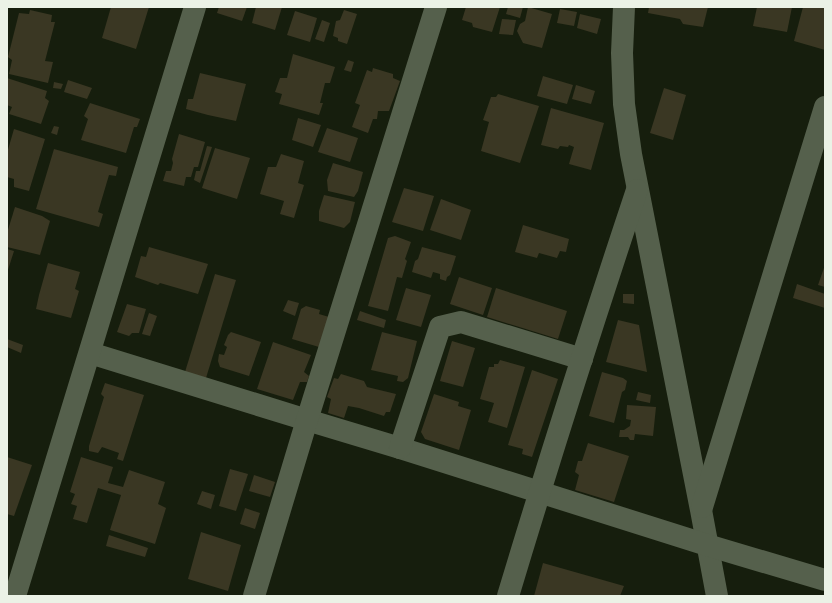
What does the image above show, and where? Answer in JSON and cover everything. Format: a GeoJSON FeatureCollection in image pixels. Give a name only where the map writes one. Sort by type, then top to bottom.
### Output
{"type":"FeatureCollection","features":[{"type":"Feature","properties":{"kind":"street"},"geometry":{"type":"LineString","coordinates":[[15,596],[195,7]]}},
{"type":"Feature","properties":{"kind":"street"},"geometry":{"type":"LineString","coordinates":[[254,596],[307,420],[436,7]]}},
{"type":"Feature","properties":{"kind":"street"},"geometry":{"type":"LineString","coordinates":[[624,7],[622,53],[624,104],[631,154],[717,596]]}},
{"type":"Feature","properties":{"kind":"street"},"geometry":{"type":"LineString","coordinates":[[701,510],[825,107]]}},
{"type":"Feature","properties":{"kind":"street"},"geometry":{"type":"LineString","coordinates":[[508,596],[582,359],[638,189]]}},
{"type":"Feature","properties":{"kind":"street"},"geometry":{"type":"LineString","coordinates":[[400,448],[440,327],[462,322],[582,359]]}},
{"type":"Feature","properties":{"kind":"street"},"geometry":{"type":"LineString","coordinates":[[90,353],[400,448],[707,545],[825,580]]}},
{"type":"Feature","properties":{"kind":"building"},"geometry":{"type":"Polygon","coordinates":[[[111,7],[149,7],[136,49],[102,38],[111,7]]]}},
{"type":"Feature","properties":{"kind":"building"},"geometry":{"type":"Polygon","coordinates":[[[219,7],[247,7],[242,21],[217,13],[219,7]]]}},
{"type":"Feature","properties":{"kind":"building"},"geometry":{"type":"Polygon","coordinates":[[[256,7],[282,7],[275,30],[252,23],[256,7]]]}},
{"type":"Feature","properties":{"kind":"building"},"geometry":{"type":"Polygon","coordinates":[[[466,7],[500,7],[492,32],[473,27],[472,23],[462,20],[466,7]]]}},
{"type":"Feature","properties":{"kind":"building"},"geometry":{"type":"Polygon","coordinates":[[[508,7],[523,7],[520,18],[506,14],[508,7]]]}},
{"type":"Feature","properties":{"kind":"building"},"geometry":{"type":"Polygon","coordinates":[[[528,7],[552,14],[542,48],[523,43],[517,31],[520,24],[525,21],[528,7]]]}},
{"type":"Feature","properties":{"kind":"building"},"geometry":{"type":"Polygon","coordinates":[[[649,7],[708,7],[703,27],[683,24],[680,19],[648,13],[649,7]]]}},
{"type":"Feature","properties":{"kind":"building"},"geometry":{"type":"Polygon","coordinates":[[[757,7],[792,7],[787,32],[753,26],[757,7]]]}},
{"type":"Feature","properties":{"kind":"building"},"geometry":{"type":"Polygon","coordinates":[[[803,7],[825,7],[825,50],[794,41],[803,7]]]}},
{"type":"Feature","properties":{"kind":"building"},"geometry":{"type":"Polygon","coordinates":[[[560,9],[577,12],[574,26],[557,23],[560,9]]]}},
{"type":"Feature","properties":{"kind":"building"},"geometry":{"type":"Polygon","coordinates":[[[30,10],[52,15],[51,22],[55,22],[45,61],[53,62],[48,83],[9,74],[12,60],[8,57],[19,13],[29,14],[30,10]]]}},
{"type":"Feature","properties":{"kind":"building"},"geometry":{"type":"Polygon","coordinates":[[[344,10],[357,14],[347,44],[338,41],[338,38],[333,36],[336,21],[340,20],[344,10]]]}},
{"type":"Feature","properties":{"kind":"building"},"geometry":{"type":"Polygon","coordinates":[[[295,11],[317,18],[310,42],[287,35],[295,11]]]}},
{"type":"Feature","properties":{"kind":"building"},"geometry":{"type":"Polygon","coordinates":[[[580,14],[601,19],[597,34],[577,28],[580,14]]]}},
{"type":"Feature","properties":{"kind":"building"},"geometry":{"type":"Polygon","coordinates":[[[502,19],[516,20],[513,35],[499,34],[502,19]]]}},
{"type":"Feature","properties":{"kind":"building"},"geometry":{"type":"Polygon","coordinates":[[[322,20],[330,23],[324,42],[315,39],[322,20]]]}},
{"type":"Feature","properties":{"kind":"building"},"geometry":{"type":"Polygon","coordinates":[[[293,54],[335,67],[330,83],[325,83],[320,103],[323,103],[319,115],[279,104],[282,94],[275,92],[280,78],[287,78],[293,54]]]}},
{"type":"Feature","properties":{"kind":"building"},"geometry":{"type":"Polygon","coordinates":[[[348,60],[354,62],[351,72],[344,70],[348,60]]]}},
{"type":"Feature","properties":{"kind":"building"},"geometry":{"type":"Polygon","coordinates":[[[373,68],[393,74],[393,78],[400,81],[389,111],[378,111],[377,119],[373,119],[368,133],[352,127],[360,105],[355,103],[367,70],[372,72],[373,68]]]}},
{"type":"Feature","properties":{"kind":"building"},"geometry":{"type":"Polygon","coordinates":[[[200,73],[246,84],[236,121],[186,109],[188,99],[193,99],[200,73]]]}},
{"type":"Feature","properties":{"kind":"building"},"geometry":{"type":"Polygon","coordinates":[[[543,76],[573,85],[567,104],[537,96],[543,76]]]}},
{"type":"Feature","properties":{"kind":"building"},"geometry":{"type":"Polygon","coordinates":[[[7,78],[47,91],[45,98],[49,101],[41,124],[9,114],[12,107],[7,105],[7,78]]]}},
{"type":"Feature","properties":{"kind":"building"},"geometry":{"type":"Polygon","coordinates":[[[68,80],[92,88],[87,99],[64,92],[68,80]]]}},
{"type":"Feature","properties":{"kind":"building"},"geometry":{"type":"Polygon","coordinates":[[[54,82],[63,84],[61,89],[53,88],[54,82]]]}},
{"type":"Feature","properties":{"kind":"building"},"geometry":{"type":"Polygon","coordinates":[[[576,85],[595,91],[591,104],[572,99],[576,85]]]}},
{"type":"Feature","properties":{"kind":"building"},"geometry":{"type":"Polygon","coordinates":[[[664,88],[686,95],[673,140],[650,133],[664,88]]]}},
{"type":"Feature","properties":{"kind":"building"},"geometry":{"type":"Polygon","coordinates":[[[498,94],[539,106],[520,163],[481,151],[489,122],[483,120],[491,97],[496,97],[498,94]]]}},
{"type":"Feature","properties":{"kind":"building"},"geometry":{"type":"Polygon","coordinates":[[[90,103],[140,119],[137,127],[134,127],[126,153],[81,140],[88,119],[84,116],[90,103]]]}},
{"type":"Feature","properties":{"kind":"building"},"geometry":{"type":"Polygon","coordinates":[[[551,108],[604,123],[591,170],[569,164],[574,147],[569,145],[568,147],[560,146],[558,149],[541,145],[551,108]]]}},
{"type":"Feature","properties":{"kind":"building"},"geometry":{"type":"Polygon","coordinates":[[[298,118],[321,125],[313,147],[292,140],[298,118]]]}},
{"type":"Feature","properties":{"kind":"building"},"geometry":{"type":"Polygon","coordinates":[[[54,126],[59,127],[57,135],[51,133],[54,126]]]}},
{"type":"Feature","properties":{"kind":"building"},"geometry":{"type":"Polygon","coordinates":[[[327,128],[358,138],[350,162],[318,152],[327,128]]]}},
{"type":"Feature","properties":{"kind":"building"},"geometry":{"type":"Polygon","coordinates":[[[14,129],[45,139],[29,191],[14,187],[14,179],[7,177],[7,153],[14,129]]]}},
{"type":"Feature","properties":{"kind":"building"},"geometry":{"type":"Polygon","coordinates":[[[179,134],[205,142],[198,167],[194,167],[191,177],[186,177],[184,186],[163,181],[166,171],[171,171],[173,163],[172,159],[179,134]]]}},
{"type":"Feature","properties":{"kind":"building"},"geometry":{"type":"Polygon","coordinates":[[[207,146],[212,147],[200,183],[194,180],[196,171],[200,171],[207,146]]]}},
{"type":"Feature","properties":{"kind":"building"},"geometry":{"type":"Polygon","coordinates":[[[215,148],[250,158],[237,199],[202,188],[215,148]]]}},
{"type":"Feature","properties":{"kind":"building"},"geometry":{"type":"Polygon","coordinates":[[[54,149],[118,167],[116,176],[109,175],[98,212],[103,214],[99,227],[36,209],[54,149]]]}},
{"type":"Feature","properties":{"kind":"building"},"geometry":{"type":"Polygon","coordinates":[[[281,154],[304,161],[298,183],[304,185],[294,218],[280,214],[284,201],[260,194],[268,167],[276,167],[281,154]]]}},
{"type":"Feature","properties":{"kind":"building"},"geometry":{"type":"Polygon","coordinates":[[[333,163],[363,172],[358,191],[354,197],[328,191],[327,180],[333,163]]]}},
{"type":"Feature","properties":{"kind":"building"},"geometry":{"type":"Polygon","coordinates":[[[404,188],[434,196],[423,231],[392,222],[404,188]]]}},
{"type":"Feature","properties":{"kind":"building"},"geometry":{"type":"Polygon","coordinates":[[[324,195],[355,202],[350,222],[344,228],[319,221],[319,211],[324,195]]]}},
{"type":"Feature","properties":{"kind":"building"},"geometry":{"type":"Polygon","coordinates":[[[441,199],[471,210],[461,240],[430,230],[441,199]]]}},
{"type":"Feature","properties":{"kind":"building"},"geometry":{"type":"Polygon","coordinates":[[[15,207],[42,216],[50,221],[40,255],[7,247],[7,233],[15,207]]]}},
{"type":"Feature","properties":{"kind":"building"},"geometry":{"type":"Polygon","coordinates":[[[523,225],[569,239],[566,252],[560,251],[557,258],[539,253],[537,258],[515,252],[523,225]]]}},
{"type":"Feature","properties":{"kind":"building"},"geometry":{"type":"Polygon","coordinates":[[[395,236],[411,242],[405,259],[407,261],[402,278],[397,277],[388,311],[368,306],[388,238],[395,236]]]}},
{"type":"Feature","properties":{"kind":"building"},"geometry":{"type":"Polygon","coordinates":[[[149,247],[208,264],[198,294],[160,283],[158,285],[135,277],[141,256],[146,257],[149,247]]]}},
{"type":"Feature","properties":{"kind":"building"},"geometry":{"type":"Polygon","coordinates":[[[422,247],[456,256],[450,275],[447,277],[446,281],[440,279],[440,274],[433,272],[431,278],[412,272],[415,261],[418,259],[422,247]]]}},
{"type":"Feature","properties":{"kind":"building"},"geometry":{"type":"Polygon","coordinates":[[[7,249],[14,251],[7,273],[7,249]]]}},
{"type":"Feature","properties":{"kind":"building"},"geometry":{"type":"Polygon","coordinates":[[[48,263],[80,272],[75,289],[79,291],[71,318],[36,309],[48,263]]]}},
{"type":"Feature","properties":{"kind":"building"},"geometry":{"type":"Polygon","coordinates":[[[825,265],[825,287],[818,285],[825,265]]]}},
{"type":"Feature","properties":{"kind":"building"},"geometry":{"type":"Polygon","coordinates":[[[215,274],[236,280],[206,378],[185,372],[215,274]]]}},
{"type":"Feature","properties":{"kind":"building"},"geometry":{"type":"Polygon","coordinates":[[[459,277],[492,288],[483,315],[450,304],[459,277]]]}},
{"type":"Feature","properties":{"kind":"building"},"geometry":{"type":"Polygon","coordinates":[[[797,284],[825,294],[825,308],[793,298],[797,284]]]}},
{"type":"Feature","properties":{"kind":"building"},"geometry":{"type":"Polygon","coordinates":[[[406,288],[431,295],[421,327],[396,320],[406,288]]]}},
{"type":"Feature","properties":{"kind":"building"},"geometry":{"type":"Polygon","coordinates":[[[496,288],[567,311],[558,339],[487,317],[496,288]]]}},
{"type":"Feature","properties":{"kind":"building"},"geometry":{"type":"Polygon","coordinates":[[[623,294],[634,294],[634,304],[623,303],[623,294]]]}},
{"type":"Feature","properties":{"kind":"building"},"geometry":{"type":"Polygon","coordinates":[[[288,300],[299,303],[295,316],[283,311],[288,300]]]}},
{"type":"Feature","properties":{"kind":"building"},"geometry":{"type":"Polygon","coordinates":[[[127,304],[146,309],[139,333],[132,333],[129,336],[117,332],[127,304]]]}},
{"type":"Feature","properties":{"kind":"building"},"geometry":{"type":"Polygon","coordinates":[[[306,306],[320,310],[319,314],[329,317],[319,347],[292,339],[301,309],[306,306]]]}},
{"type":"Feature","properties":{"kind":"building"},"geometry":{"type":"Polygon","coordinates":[[[360,311],[386,320],[384,328],[357,320],[360,311]]]}},
{"type":"Feature","properties":{"kind":"building"},"geometry":{"type":"Polygon","coordinates":[[[149,313],[157,316],[150,336],[142,334],[149,313]]]}},
{"type":"Feature","properties":{"kind":"building"},"geometry":{"type":"Polygon","coordinates":[[[618,320],[639,325],[647,372],[606,362],[618,320]]]}},
{"type":"Feature","properties":{"kind":"building"},"geometry":{"type":"Polygon","coordinates":[[[231,332],[261,342],[249,376],[220,367],[218,361],[219,354],[224,355],[227,347],[224,345],[228,335],[231,332]]]}},
{"type":"Feature","properties":{"kind":"building"},"geometry":{"type":"Polygon","coordinates":[[[382,332],[417,341],[408,378],[403,382],[397,381],[398,376],[371,370],[382,332]]]}},
{"type":"Feature","properties":{"kind":"building"},"geometry":{"type":"Polygon","coordinates":[[[7,339],[23,345],[21,353],[7,347],[7,339]]]}},
{"type":"Feature","properties":{"kind":"building"},"geometry":{"type":"Polygon","coordinates":[[[452,341],[475,348],[463,387],[440,381],[452,341]]]}},
{"type":"Feature","properties":{"kind":"building"},"geometry":{"type":"Polygon","coordinates":[[[273,342],[311,355],[304,372],[309,376],[307,382],[300,382],[293,400],[257,389],[273,342]]]}},
{"type":"Feature","properties":{"kind":"building"},"geometry":{"type":"Polygon","coordinates":[[[500,360],[525,367],[507,428],[488,422],[494,403],[480,399],[489,367],[494,367],[494,364],[498,364],[500,360]]]}},
{"type":"Feature","properties":{"kind":"building"},"geometry":{"type":"Polygon","coordinates":[[[532,370],[558,379],[532,457],[522,454],[523,449],[508,445],[532,370]]]}},
{"type":"Feature","properties":{"kind":"building"},"geometry":{"type":"Polygon","coordinates":[[[602,372],[623,378],[627,381],[625,390],[622,392],[614,423],[589,416],[602,372]]]}},
{"type":"Feature","properties":{"kind":"building"},"geometry":{"type":"Polygon","coordinates":[[[341,374],[364,381],[367,387],[396,394],[390,412],[386,412],[384,416],[348,406],[344,418],[328,413],[331,399],[327,397],[334,378],[338,379],[341,374]]]}},
{"type":"Feature","properties":{"kind":"building"},"geometry":{"type":"Polygon","coordinates":[[[105,383],[144,395],[123,461],[117,459],[119,453],[102,447],[98,453],[89,451],[89,446],[104,397],[101,394],[105,383]]]}},
{"type":"Feature","properties":{"kind":"building"},"geometry":{"type":"Polygon","coordinates":[[[638,392],[651,395],[650,403],[636,400],[638,392]]]}},
{"type":"Feature","properties":{"kind":"building"},"geometry":{"type":"Polygon","coordinates":[[[434,394],[459,402],[458,406],[471,410],[459,450],[425,439],[421,432],[434,394]]]}},
{"type":"Feature","properties":{"kind":"building"},"geometry":{"type":"Polygon","coordinates":[[[627,405],[656,407],[653,436],[635,434],[634,440],[630,440],[628,437],[619,437],[620,430],[624,430],[630,426],[631,420],[626,419],[627,405]]]}},
{"type":"Feature","properties":{"kind":"building"},"geometry":{"type":"Polygon","coordinates":[[[588,443],[629,456],[614,502],[575,490],[579,475],[575,472],[578,461],[582,461],[588,443]]]}},
{"type":"Feature","properties":{"kind":"building"},"geometry":{"type":"Polygon","coordinates":[[[7,457],[32,465],[14,516],[7,514],[7,457]]]}},
{"type":"Feature","properties":{"kind":"building"},"geometry":{"type":"Polygon","coordinates":[[[81,457],[113,467],[108,483],[123,487],[129,470],[165,482],[158,504],[166,508],[155,544],[110,530],[121,495],[98,488],[87,523],[73,519],[77,506],[71,504],[75,494],[70,492],[81,457]]]}},
{"type":"Feature","properties":{"kind":"building"},"geometry":{"type":"Polygon","coordinates":[[[230,469],[248,474],[236,511],[219,506],[230,469]]]}},
{"type":"Feature","properties":{"kind":"building"},"geometry":{"type":"Polygon","coordinates":[[[254,475],[275,482],[270,497],[249,491],[254,475]]]}},
{"type":"Feature","properties":{"kind":"building"},"geometry":{"type":"Polygon","coordinates":[[[202,491],[215,495],[211,509],[197,504],[202,491]]]}},
{"type":"Feature","properties":{"kind":"building"},"geometry":{"type":"Polygon","coordinates":[[[245,508],[260,513],[255,529],[240,524],[245,508]]]}},
{"type":"Feature","properties":{"kind":"building"},"geometry":{"type":"Polygon","coordinates":[[[201,532],[241,545],[228,591],[188,579],[201,532]]]}},
{"type":"Feature","properties":{"kind":"building"},"geometry":{"type":"Polygon","coordinates":[[[109,535],[148,548],[145,557],[106,546],[109,535]]]}},
{"type":"Feature","properties":{"kind":"building"},"geometry":{"type":"Polygon","coordinates":[[[543,563],[624,586],[620,596],[534,596],[543,563]]]}}]}
